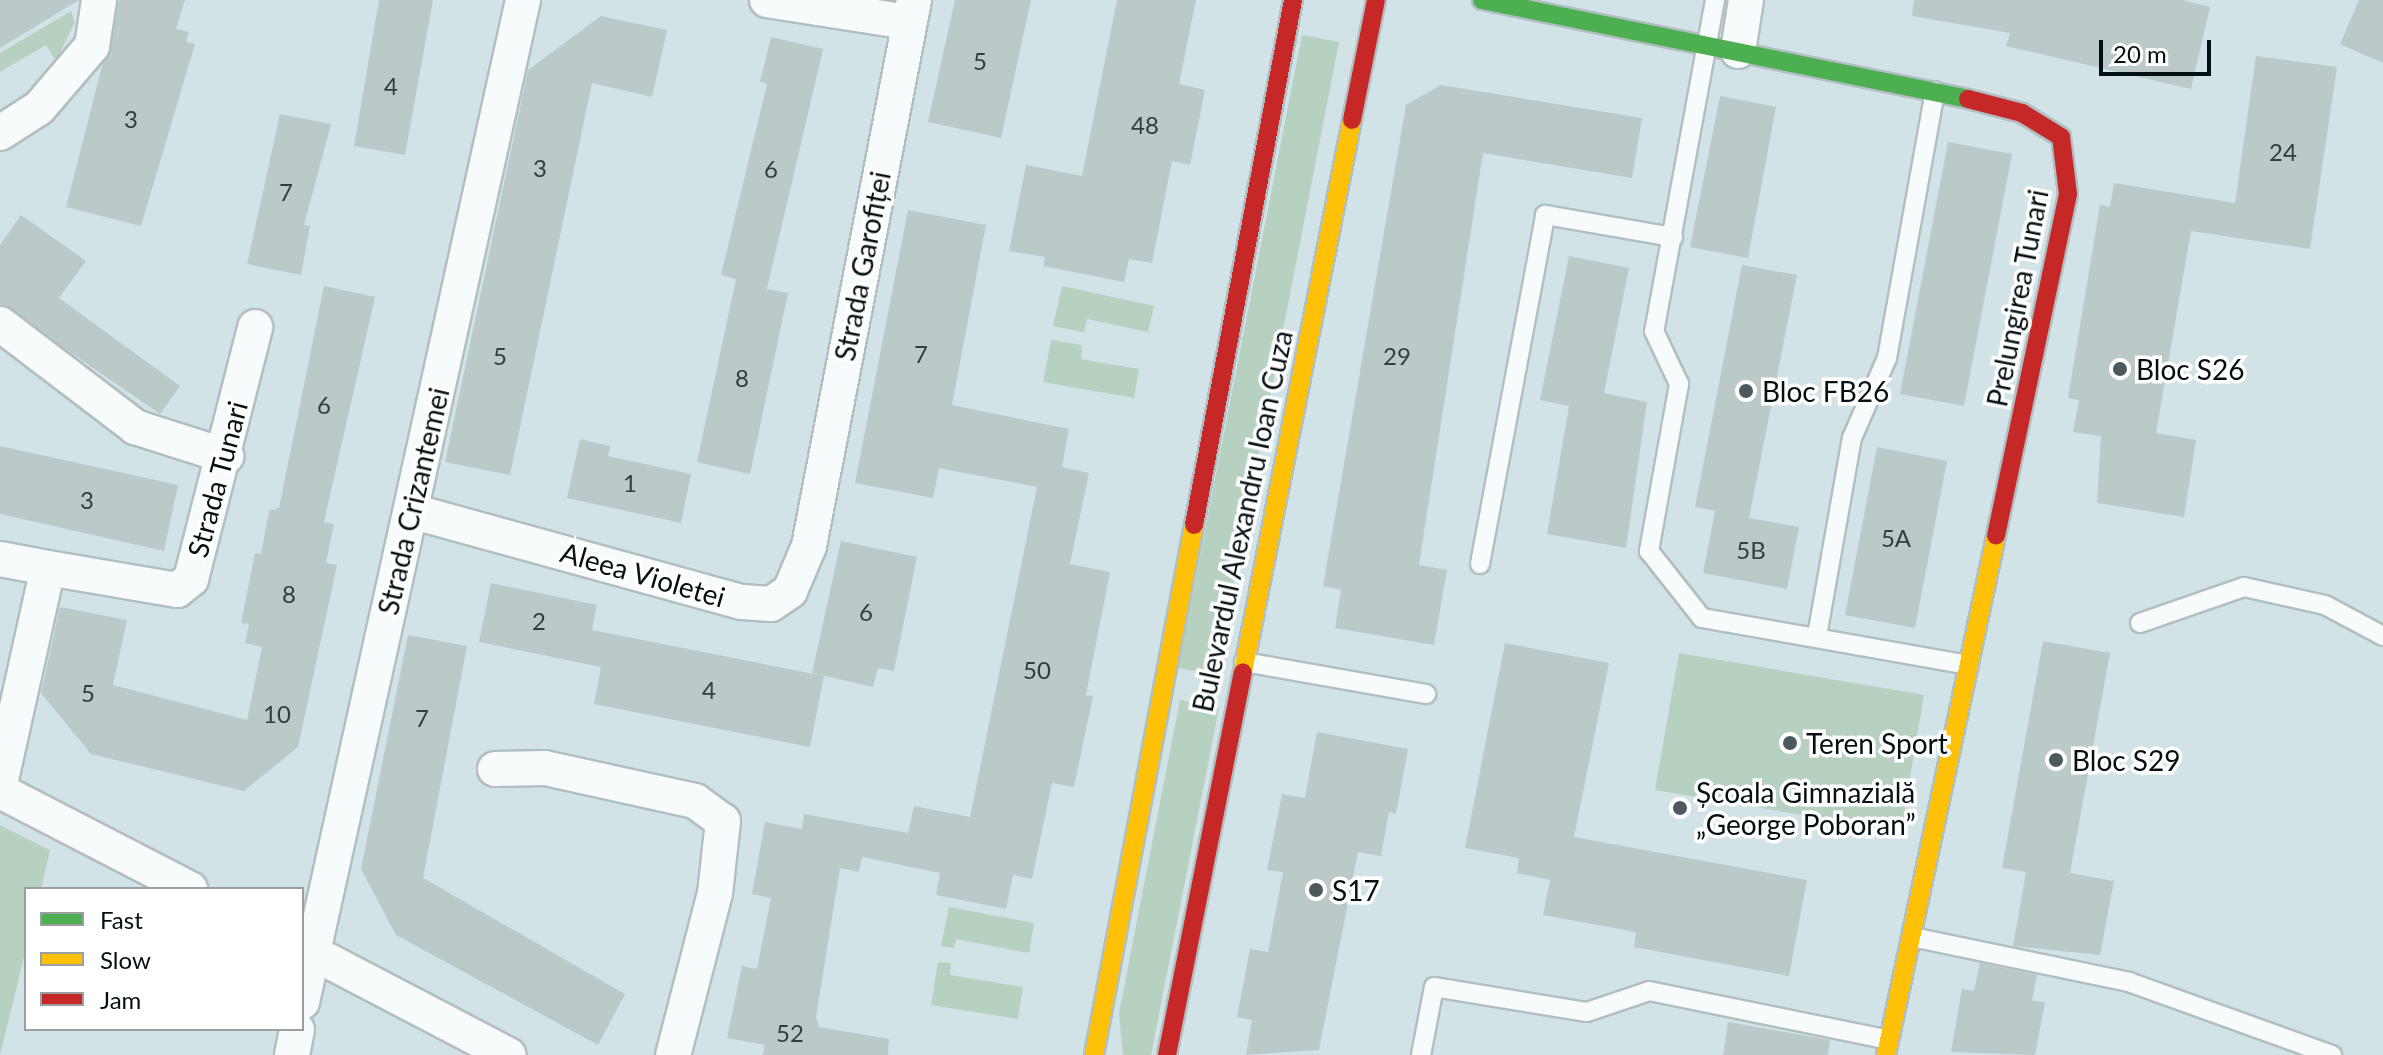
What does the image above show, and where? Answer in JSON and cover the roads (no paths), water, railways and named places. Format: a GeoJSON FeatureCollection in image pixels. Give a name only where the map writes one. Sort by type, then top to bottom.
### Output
{"type":"FeatureCollection","features":[{"type":"Feature","properties":{"kind":"main road","name":"Bulevardul Alexandru Ioan Cuza"},"geometry":{"type":"LineString","coordinates":[[1094,1055],[1293,0]]}},
{"type":"Feature","properties":{"kind":"main road","name":"Bulevardul Alexandru Ioan Cuza"},"geometry":{"type":"LineString","coordinates":[[1167,1055],[1241,662],[1376,0]]}},
{"type":"Feature","properties":{"kind":"main road","name":"Prelungirea Tunari"},"geometry":{"type":"LineString","coordinates":[[1482,0],[1935,91],[2046,123],[2068,158],[2068,194],[1888,1047]]}},
{"type":"Feature","properties":{"kind":"street"},"geometry":{"type":"LineString","coordinates":[[0,133],[39,108],[92,46],[99,0]]}},
{"type":"Feature","properties":{"kind":"street","name":"Strada Crizantemei"},"geometry":{"type":"LineString","coordinates":[[304,981],[307,949],[411,511],[523,0]]}},
{"type":"Feature","properties":{"kind":"street","name":"Strada Garofiței"},"geometry":{"type":"LineString","coordinates":[[767,0],[911,11],[815,509]]}},
{"type":"Feature","properties":{"kind":"street"},"geometry":{"type":"LineString","coordinates":[[1723,48],[1746,0]]}},
{"type":"Feature","properties":{"kind":"street"},"geometry":{"type":"LineString","coordinates":[[0,324],[135,427],[226,456]]}},
{"type":"Feature","properties":{"kind":"street","name":"Strada Tunari"},"geometry":{"type":"LineString","coordinates":[[0,559],[177,590],[191,579],[226,456],[255,327]]}},
{"type":"Feature","properties":{"kind":"street","name":"Aleea Violetei"},"geometry":{"type":"LineString","coordinates":[[411,511],[771,604],[803,570],[815,509]]}},
{"type":"Feature","properties":{"kind":"street"},"geometry":{"type":"LineString","coordinates":[[0,784],[48,568]]}},
{"type":"Feature","properties":{"kind":"street"},"geometry":{"type":"LineString","coordinates":[[495,769],[545,768],[680,797],[712,808],[723,821],[715,893],[673,1055]]}},
{"type":"Feature","properties":{"kind":"street"},"geometry":{"type":"LineString","coordinates":[[0,791],[186,887]]}},
{"type":"Feature","properties":{"kind":"street"},"geometry":{"type":"LineString","coordinates":[[307,949],[509,1055]]}},
{"type":"Feature","properties":{"kind":"street"},"geometry":{"type":"LineString","coordinates":[[292,1055],[297,1031]]}},
{"type":"Feature","properties":{"kind":"lane"},"geometry":{"type":"LineString","coordinates":[[1715,0],[1723,48],[1673,237],[1654,331],[1679,384],[1649,551],[1702,618],[1970,665]]}},
{"type":"Feature","properties":{"kind":"lane"},"geometry":{"type":"LineString","coordinates":[[1817,636],[1852,438],[1887,358],[1935,91]]}},
{"type":"Feature","properties":{"kind":"lane"},"geometry":{"type":"LineString","coordinates":[[1480,564],[1545,215],[1673,237]]}},
{"type":"Feature","properties":{"kind":"lane"},"geometry":{"type":"LineString","coordinates":[[2140,623],[2244,587],[2325,605],[2383,636]]}},
{"type":"Feature","properties":{"kind":"lane"},"geometry":{"type":"LineString","coordinates":[[1241,662],[1426,694]]}},
{"type":"Feature","properties":{"kind":"lane"},"geometry":{"type":"LineString","coordinates":[[1912,937],[2129,982],[2332,1055]]}},
{"type":"Feature","properties":{"kind":"lane"},"geometry":{"type":"LineString","coordinates":[[1421,1055],[1434,987],[1587,1012],[1649,991],[1888,1047]]}},
{"type":"Feature","properties":{"kind":"place","name":"Bloc S26"},"geometry":{"type":"Point","coordinates":[2120,369]}},
{"type":"Feature","properties":{"kind":"place","name":"Bloc FB26"},"geometry":{"type":"Point","coordinates":[1746,391]}},
{"type":"Feature","properties":{"kind":"place","name":"Teren Sport"},"geometry":{"type":"Point","coordinates":[1790,743]}},
{"type":"Feature","properties":{"kind":"place","name":"Bloc S29"},"geometry":{"type":"Point","coordinates":[2056,760]}},
{"type":"Feature","properties":{"kind":"place","name":"Școala Gimnazială „George Poboran”"},"geometry":{"type":"Point","coordinates":[1680,808]}},
{"type":"Feature","properties":{"kind":"place","name":"S17"},"geometry":{"type":"Point","coordinates":[1316,890]}}]}
